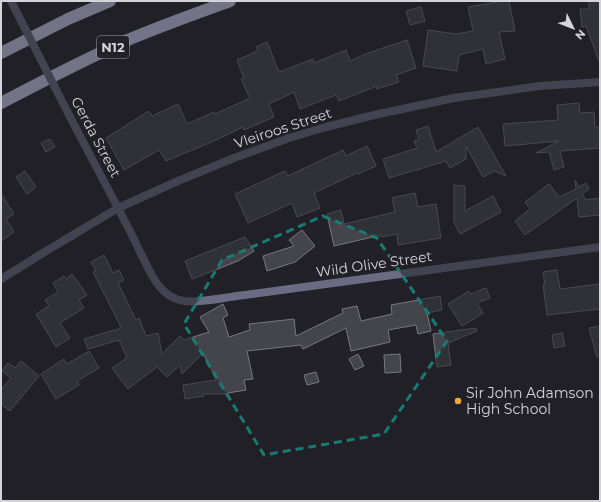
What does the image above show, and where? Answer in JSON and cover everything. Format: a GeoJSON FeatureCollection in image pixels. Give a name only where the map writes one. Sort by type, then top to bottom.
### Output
{"type":"FeatureCollection","features":[{"type":"Feature","properties":{"kind":"highway"},"geometry":{"type":"LineString","coordinates":[[1,53],[68,19],[110,1]]}},
{"type":"Feature","properties":{"kind":"highway","name":"N12"},"geometry":{"type":"LineString","coordinates":[[1,104],[50,77],[130,39],[230,1]]}},
{"type":"Feature","properties":{"kind":"street","name":"Gerda Street"},"geometry":{"type":"LineString","coordinates":[[11,1],[148,268],[158,284]]}},
{"type":"Feature","properties":{"kind":"street","name":"Vleiroos Street"},"geometry":{"type":"LineString","coordinates":[[1,279],[118,208],[234,158],[289,138],[374,115],[454,98],[540,86],[600,82]]}},
{"type":"Feature","properties":{"kind":"street","name":"Wild Olive Street"},"geometry":{"type":"LineString","coordinates":[[158,284],[165,292],[178,300],[192,302],[600,247]]}},
{"type":"Feature","properties":{"kind":"highlighted area"},"geometry":{"type":"Polygon","coordinates":[[[323,216],[377,238],[447,341],[384,434],[264,455],[184,324],[222,260],[323,216]]]}},
{"type":"Feature","properties":{"kind":"building"},"geometry":{"type":"Polygon","coordinates":[[[498,1],[509,1],[515,31],[499,32],[505,59],[486,64],[483,49],[459,55],[457,71],[423,66],[428,30],[456,34],[473,31],[468,7],[498,1]]]}},
{"type":"Feature","properties":{"kind":"building"},"geometry":{"type":"Polygon","coordinates":[[[589,1],[600,1],[600,61],[586,26],[582,27],[580,9],[589,9],[589,1]]]}},
{"type":"Feature","properties":{"kind":"building"},"geometry":{"type":"Polygon","coordinates":[[[421,7],[425,21],[410,25],[406,11],[421,7]]]}},
{"type":"Feature","properties":{"kind":"building"},"geometry":{"type":"Polygon","coordinates":[[[407,40],[416,68],[396,75],[399,82],[377,89],[377,86],[339,101],[336,95],[300,109],[294,92],[269,104],[274,117],[244,130],[243,127],[166,161],[159,150],[124,170],[106,138],[149,111],[152,116],[178,104],[187,124],[214,112],[215,114],[250,98],[241,79],[244,78],[237,60],[258,51],[256,47],[267,42],[279,72],[313,59],[314,63],[346,50],[350,61],[368,53],[407,40]]]}},
{"type":"Feature","properties":{"kind":"building"},"geometry":{"type":"Polygon","coordinates":[[[579,103],[580,113],[594,112],[595,127],[600,127],[600,148],[560,151],[564,167],[554,170],[549,152],[536,153],[559,141],[505,146],[503,124],[558,120],[557,105],[579,103]]]}},
{"type":"Feature","properties":{"kind":"building"},"geometry":{"type":"Polygon","coordinates":[[[428,126],[436,152],[478,127],[506,176],[494,171],[483,177],[466,146],[466,159],[450,168],[446,161],[389,178],[383,159],[417,148],[414,141],[419,140],[416,130],[428,126]]]}},
{"type":"Feature","properties":{"kind":"building"},"geometry":{"type":"Polygon","coordinates":[[[50,139],[55,147],[46,152],[41,143],[50,139]]]}},
{"type":"Feature","properties":{"kind":"building"},"geometry":{"type":"Polygon","coordinates":[[[367,146],[376,166],[314,193],[320,208],[297,217],[292,203],[248,223],[235,194],[285,171],[288,176],[343,150],[346,156],[367,146]]]}},
{"type":"Feature","properties":{"kind":"building"},"geometry":{"type":"Polygon","coordinates":[[[25,171],[36,187],[27,194],[16,177],[25,171]]]}},
{"type":"Feature","properties":{"kind":"building"},"geometry":{"type":"Polygon","coordinates":[[[575,180],[579,187],[586,183],[589,189],[582,194],[586,200],[600,198],[600,215],[579,217],[577,198],[525,235],[515,221],[530,209],[525,202],[549,184],[559,197],[576,189],[575,180]]]}},
{"type":"Feature","properties":{"kind":"building"},"geometry":{"type":"Polygon","coordinates":[[[454,185],[465,186],[465,211],[493,196],[501,212],[460,234],[454,222],[454,185]]]}},
{"type":"Feature","properties":{"kind":"building"},"geometry":{"type":"Polygon","coordinates":[[[415,193],[418,207],[436,204],[441,238],[398,245],[397,234],[381,237],[381,235],[334,246],[327,214],[341,210],[344,224],[395,212],[392,198],[415,193]]]}},
{"type":"Feature","properties":{"kind":"building"},"geometry":{"type":"Polygon","coordinates":[[[1,194],[14,214],[6,219],[14,232],[1,241],[1,194]]]}},
{"type":"Feature","properties":{"kind":"building"},"geometry":{"type":"Polygon","coordinates":[[[302,230],[315,246],[295,262],[267,271],[263,256],[294,246],[289,240],[302,230]]]}},
{"type":"Feature","properties":{"kind":"building"},"geometry":{"type":"Polygon","coordinates":[[[245,237],[254,251],[238,261],[192,279],[185,261],[245,237]]]}},
{"type":"Feature","properties":{"kind":"building"},"geometry":{"type":"Polygon","coordinates":[[[104,255],[113,273],[119,270],[124,280],[118,283],[136,320],[139,318],[146,336],[158,333],[162,354],[180,336],[184,340],[209,332],[200,317],[223,304],[228,315],[223,318],[229,337],[250,330],[249,324],[294,319],[296,336],[343,313],[342,309],[357,306],[361,321],[392,314],[391,305],[440,296],[442,310],[427,313],[431,331],[418,334],[416,325],[388,330],[390,342],[351,351],[346,328],[303,349],[301,345],[247,351],[253,379],[244,380],[246,390],[228,394],[203,394],[204,396],[185,399],[183,385],[216,380],[203,353],[182,374],[180,365],[167,377],[157,367],[128,389],[112,368],[127,358],[119,340],[88,349],[84,339],[114,330],[115,331],[121,327],[93,272],[96,271],[91,262],[104,255]]]}},
{"type":"Feature","properties":{"kind":"building"},"geometry":{"type":"Polygon","coordinates":[[[557,270],[560,289],[600,284],[600,309],[547,315],[543,272],[557,270]]]}},
{"type":"Feature","properties":{"kind":"building"},"geometry":{"type":"Polygon","coordinates":[[[72,274],[87,295],[79,300],[84,308],[60,323],[70,338],[56,347],[36,314],[49,306],[45,300],[58,292],[53,283],[64,276],[66,279],[72,274]]]}},
{"type":"Feature","properties":{"kind":"building"},"geometry":{"type":"Polygon","coordinates":[[[486,288],[490,298],[477,303],[483,313],[462,326],[448,304],[469,291],[471,294],[486,288]]]}},
{"type":"Feature","properties":{"kind":"building"},"geometry":{"type":"Polygon","coordinates":[[[600,326],[600,357],[597,357],[589,328],[600,326]]]}},
{"type":"Feature","properties":{"kind":"building"},"geometry":{"type":"Polygon","coordinates":[[[476,328],[477,331],[448,343],[451,365],[437,367],[433,334],[476,328]]]}},
{"type":"Feature","properties":{"kind":"building"},"geometry":{"type":"Polygon","coordinates":[[[562,333],[565,346],[554,348],[552,335],[562,333]]]}},
{"type":"Feature","properties":{"kind":"building"},"geometry":{"type":"Polygon","coordinates":[[[89,351],[99,368],[77,381],[79,385],[56,399],[41,374],[64,359],[67,364],[89,351]]]}},
{"type":"Feature","properties":{"kind":"building"},"geometry":{"type":"Polygon","coordinates":[[[358,354],[364,366],[355,370],[349,359],[358,354]]]}},
{"type":"Feature","properties":{"kind":"building"},"geometry":{"type":"Polygon","coordinates":[[[400,354],[401,372],[385,373],[384,355],[400,354]]]}},
{"type":"Feature","properties":{"kind":"building"},"geometry":{"type":"Polygon","coordinates":[[[21,361],[39,376],[10,411],[1,404],[1,390],[11,378],[2,371],[8,363],[15,368],[21,361]]]}},
{"type":"Feature","properties":{"kind":"building"},"geometry":{"type":"Polygon","coordinates":[[[316,372],[319,382],[307,385],[304,375],[316,372]]]}},
{"type":"Feature","properties":{"kind":"place","name":"Sir John Adamson High School"},"geometry":{"type":"Point","coordinates":[458,401]}}]}
